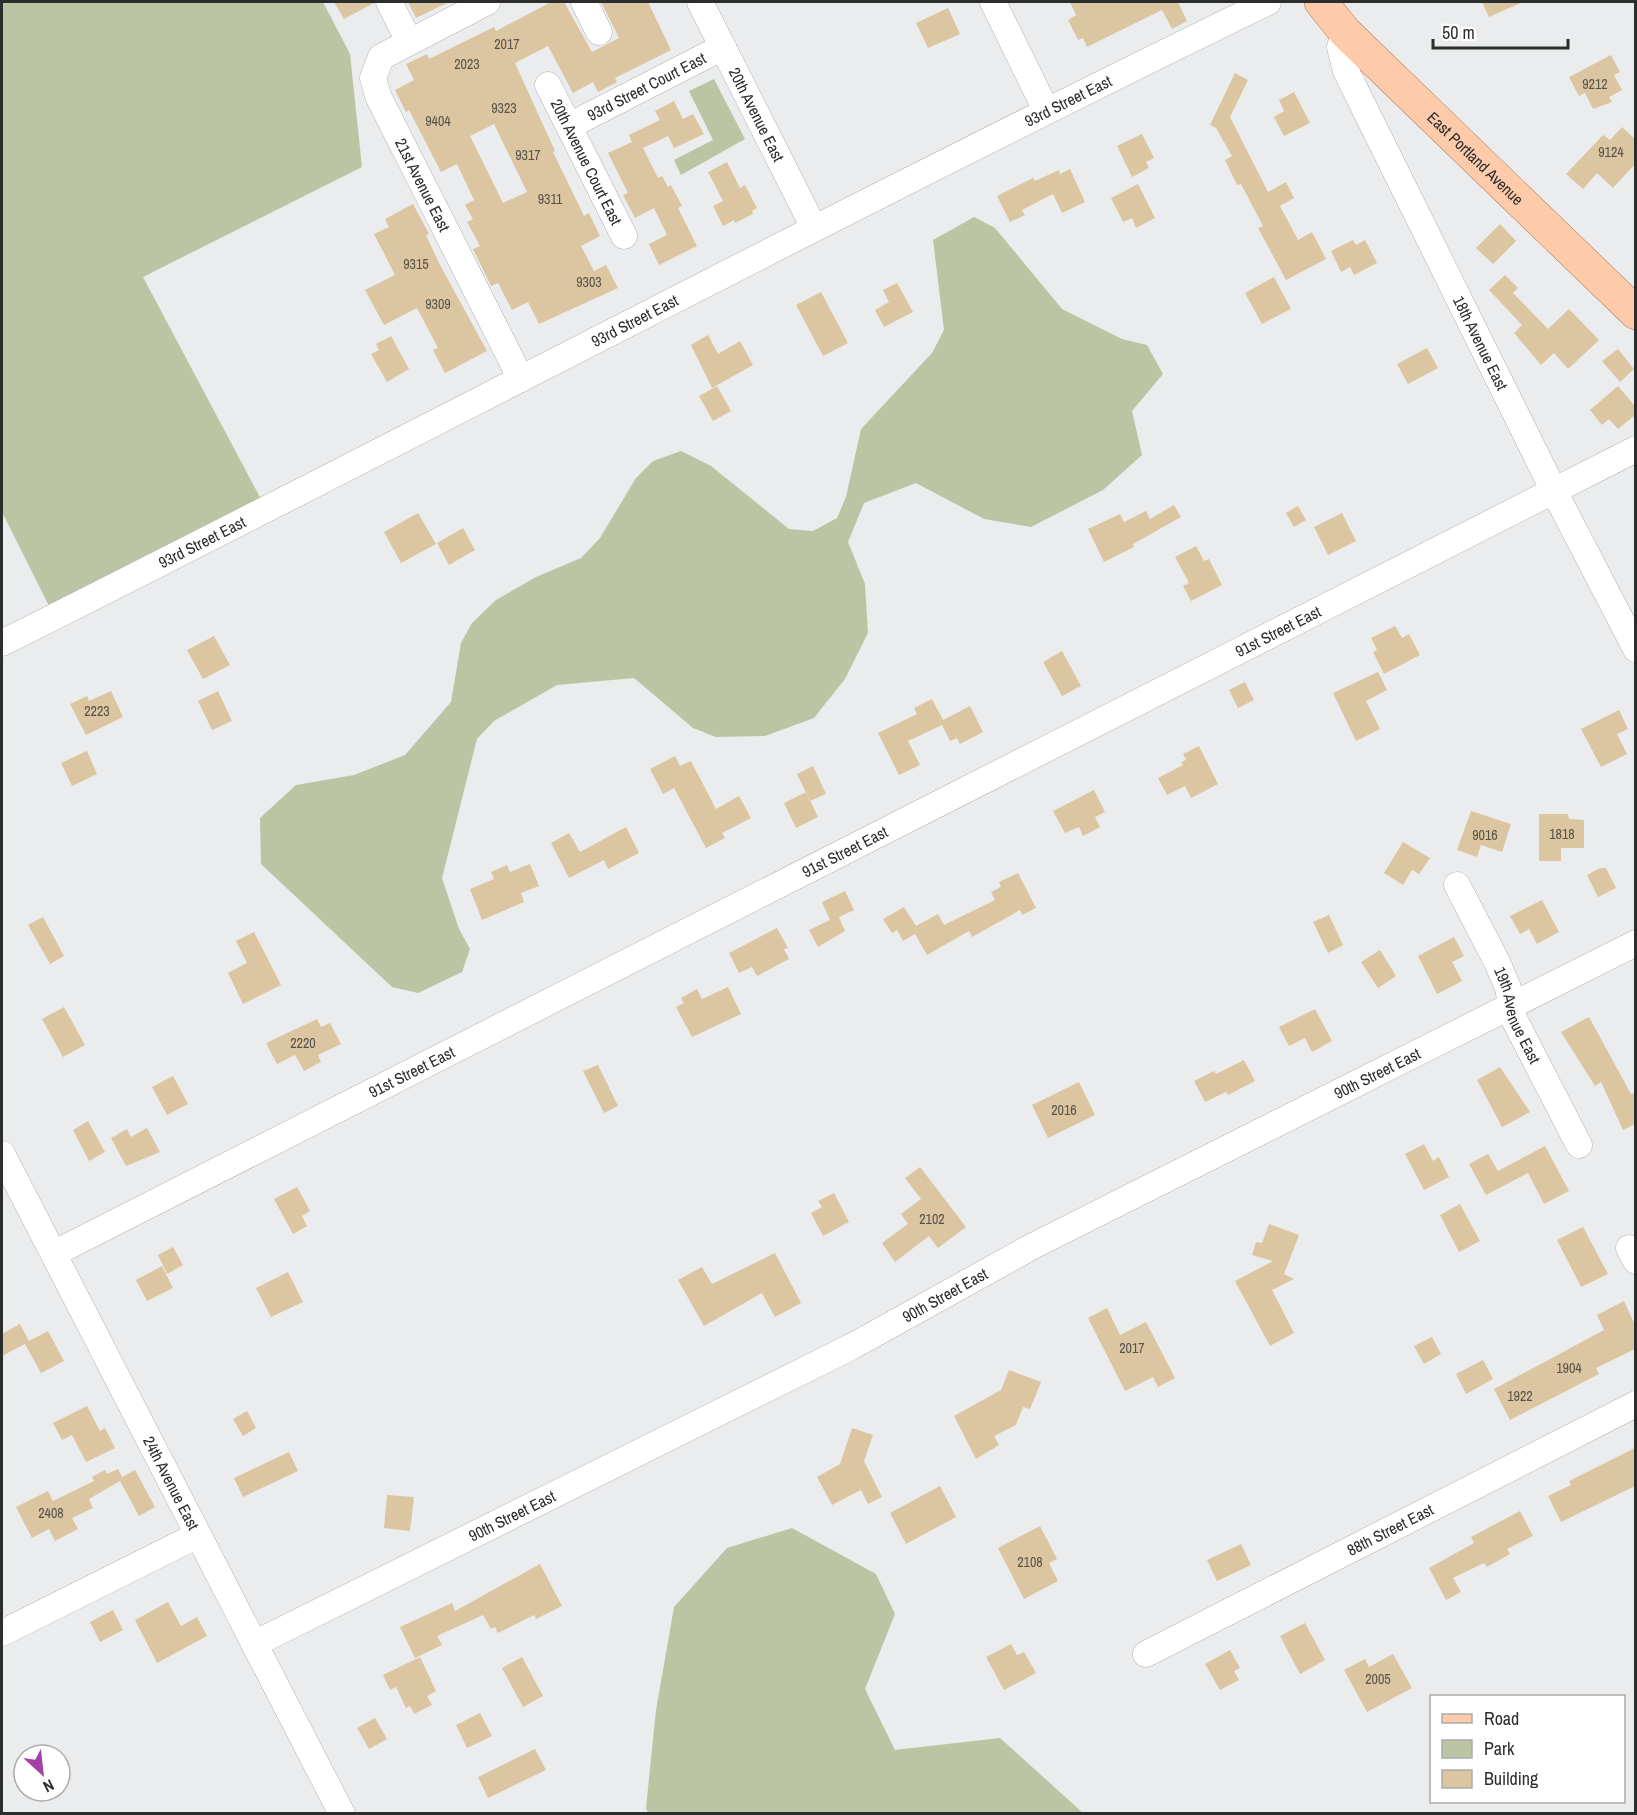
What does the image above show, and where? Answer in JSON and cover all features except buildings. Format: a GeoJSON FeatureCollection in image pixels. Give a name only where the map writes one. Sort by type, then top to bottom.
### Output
{"type":"FeatureCollection","features":[{"type":"Feature","properties":{"kind":"main road","name":"East Portland Avenue"},"geometry":{"type":"LineString","coordinates":[[1321,2],[1345,32],[1635,313]]}},
{"type":"Feature","properties":{"kind":"street"},"geometry":{"type":"LineString","coordinates":[[389,2],[409,41]]}},
{"type":"Feature","properties":{"kind":"street","name":"21st Avenue East"},"geometry":{"type":"LineString","coordinates":[[487,2],[381,57],[375,70],[374,88],[521,379]]}},
{"type":"Feature","properties":{"kind":"street"},"geometry":{"type":"LineString","coordinates":[[584,2],[599,32]]}},
{"type":"Feature","properties":{"kind":"street","name":"20th Avenue East"},"geometry":{"type":"LineString","coordinates":[[700,2],[814,228]]}},
{"type":"Feature","properties":{"kind":"street"},"geometry":{"type":"LineString","coordinates":[[993,2],[1046,110]]}},
{"type":"Feature","properties":{"kind":"street","name":"93rd Street East"},"geometry":{"type":"LineString","coordinates":[[2,643],[1046,110],[1268,2]]}},
{"type":"Feature","properties":{"kind":"street","name":"18th Avenue East"},"geometry":{"type":"LineString","coordinates":[[1345,32],[1340,47],[1346,71],[1635,649]]}},
{"type":"Feature","properties":{"kind":"street","name":"93rd Street Court East"},"geometry":{"type":"LineString","coordinates":[[568,126],[723,47]]}},
{"type":"Feature","properties":{"kind":"street","name":"20th Avenue Court East"},"geometry":{"type":"LineString","coordinates":[[548,85],[624,236]]}},
{"type":"Feature","properties":{"kind":"street","name":"91st Street East"},"geometry":{"type":"LineString","coordinates":[[54,1253],[1635,449]]}},
{"type":"Feature","properties":{"kind":"street","name":"19th Avenue East"},"geometry":{"type":"LineString","coordinates":[[1457,885],[1497,962],[1513,1005],[1514,1019],[1579,1145]]}},
{"type":"Feature","properties":{"kind":"street","name":"90th Street East"},"geometry":{"type":"LineString","coordinates":[[254,1644],[851,1347],[1033,1246],[1635,943]]}},
{"type":"Feature","properties":{"kind":"street","name":"24th Avenue East"},"geometry":{"type":"LineString","coordinates":[[2,1154],[342,1814]]}},
{"type":"Feature","properties":{"kind":"street","name":"88th Street East"},"geometry":{"type":"LineString","coordinates":[[1146,1654],[1635,1404]]}},
{"type":"Feature","properties":{"kind":"street"},"geometry":{"type":"LineString","coordinates":[[2,1633],[198,1535]]}},
{"type":"Feature","properties":{"kind":"green space"},"geometry":{"type":"Polygon","coordinates":[[[2,2],[323,2],[350,54],[362,167],[143,277],[262,501],[49,606],[2,512],[2,2]]]}},
{"type":"Feature","properties":{"kind":"green space"},"geometry":{"type":"Polygon","coordinates":[[[714,79],[745,139],[681,175],[674,160],[713,140],[689,91],[714,79]]]}},
{"type":"Feature","properties":{"kind":"green space"},"geometry":{"type":"Polygon","coordinates":[[[974,217],[995,228],[1062,309],[1122,339],[1147,345],[1163,374],[1132,411],[1142,455],[1103,490],[1031,527],[984,519],[916,483],[864,503],[848,542],[865,584],[868,633],[845,679],[814,718],[765,736],[716,737],[693,728],[634,678],[557,685],[494,721],[477,739],[442,878],[459,929],[470,949],[462,972],[418,993],[392,987],[261,864],[260,818],[296,785],[354,775],[405,755],[451,702],[461,643],[472,623],[496,600],[536,577],[581,558],[600,538],[636,478],[653,461],[681,451],[711,466],[789,529],[813,531],[837,518],[846,497],[861,429],[932,353],[944,330],[933,240],[974,217]]]}},
{"type":"Feature","properties":{"kind":"green space"},"geometry":{"type":"Polygon","coordinates":[[[792,1528],[876,1574],[895,1614],[865,1689],[895,1750],[1000,1738],[1083,1813],[648,1813],[646,1808],[656,1710],[674,1607],[727,1548],[792,1528]]]}}]}
